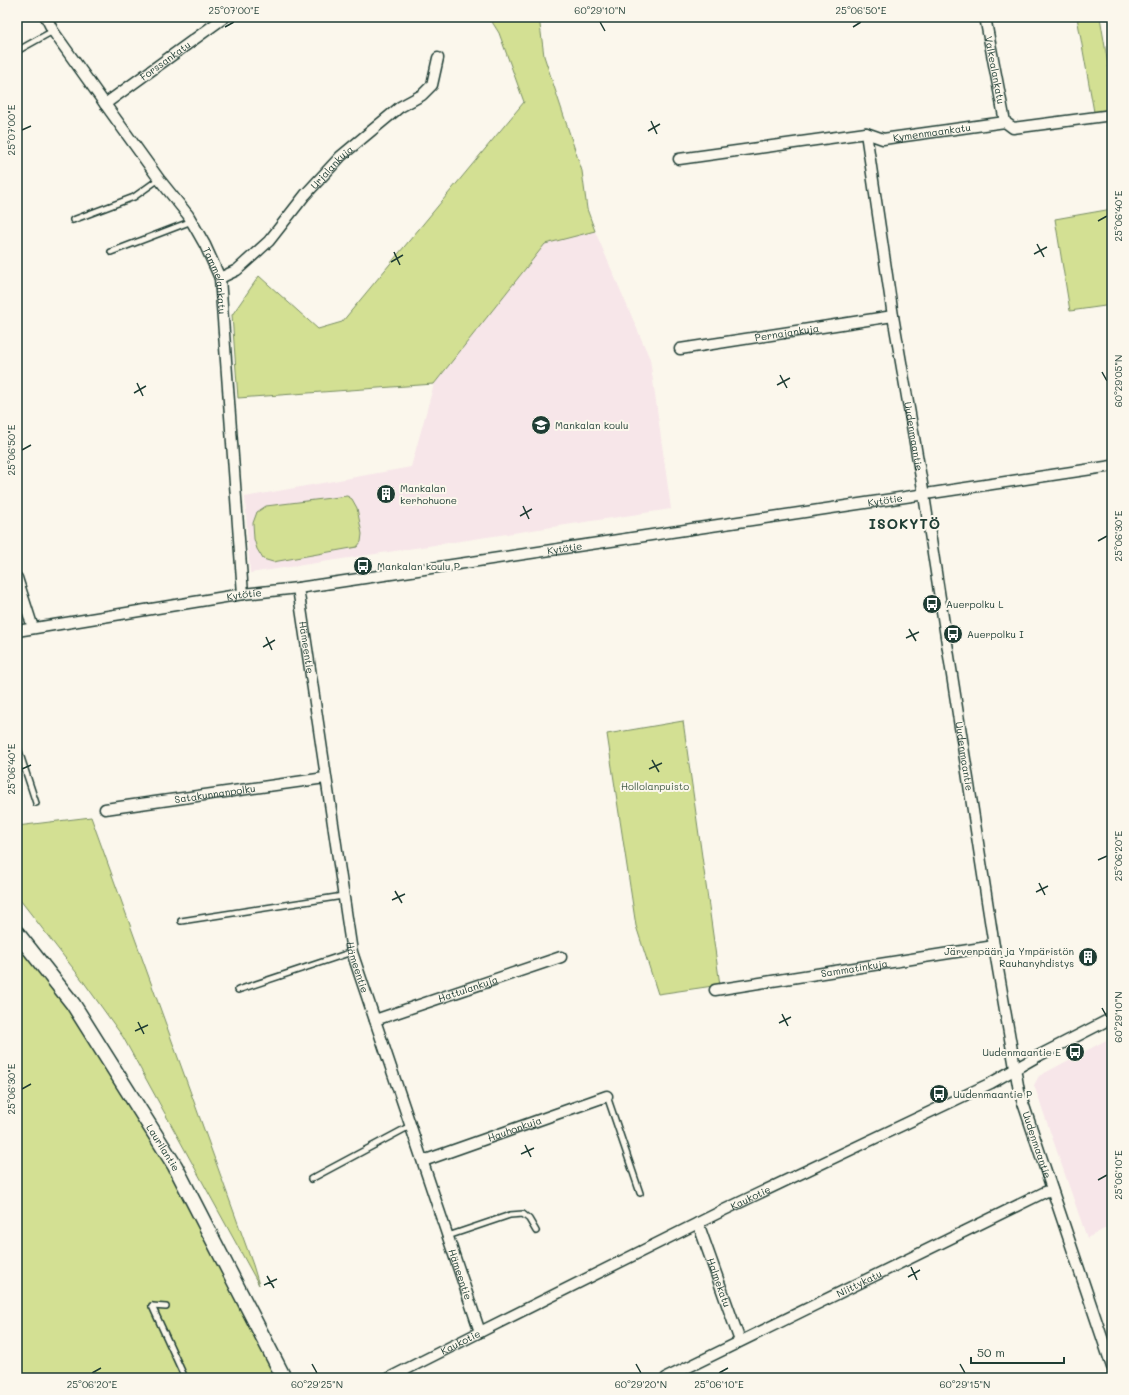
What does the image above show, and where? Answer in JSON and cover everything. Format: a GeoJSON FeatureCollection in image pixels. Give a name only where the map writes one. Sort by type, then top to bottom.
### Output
{"type":"FeatureCollection","features":[{"type":"Feature","properties":{"kind":"street","name":"Tammelankatu"},"geometry":{"type":"LineString","coordinates":[[46,17],[54,31],[105,104],[159,179],[192,221],[220,278],[243,594]]}},
{"type":"Feature","properties":{"kind":"street","name":"Forssankatu"},"geometry":{"type":"LineString","coordinates":[[105,104],[225,17]]}},
{"type":"Feature","properties":{"kind":"street","name":"Valkealankatu"},"geometry":{"type":"LineString","coordinates":[[985,17],[1005,122]]}},
{"type":"Feature","properties":{"kind":"street","name":"Urjalankuja"},"geometry":{"type":"LineString","coordinates":[[220,278],[237,270],[269,241],[306,195],[341,156],[400,107],[422,95],[432,85],[438,58]]}},
{"type":"Feature","properties":{"kind":"street","name":"Kymenmaankatu"},"geometry":{"type":"LineString","coordinates":[[679,159],[866,133],[883,139],[1005,122],[1013,128],[1112,115]]}},
{"type":"Feature","properties":{"kind":"street","name":"Uudenmaantie"},"geometry":{"type":"LineString","coordinates":[[866,133],[893,316],[924,495],[994,946],[1019,1091],[1112,1367]]}},
{"type":"Feature","properties":{"kind":"street","name":"Pernajankuja"},"geometry":{"type":"LineString","coordinates":[[680,349],[893,316]]}},
{"type":"Feature","properties":{"kind":"street","name":"Kytötie"},"geometry":{"type":"LineString","coordinates":[[17,631],[243,594],[298,588],[1112,466]]}},
{"type":"Feature","properties":{"kind":"street"},"geometry":{"type":"LineString","coordinates":[[17,578],[33,628]]}},
{"type":"Feature","properties":{"kind":"street","name":"Hämeentie"},"geometry":{"type":"LineString","coordinates":[[298,588],[352,952],[480,1332]]}},
{"type":"Feature","properties":{"kind":"street","name":"Satakunnanpolku"},"geometry":{"type":"LineString","coordinates":[[105,809],[325,778]]}},
{"type":"Feature","properties":{"kind":"street","name":"Laurilantie"},"geometry":{"type":"LineString","coordinates":[[17,933],[74,1004],[175,1166],[284,1378]]}},
{"type":"Feature","properties":{"kind":"street","name":"Sammatinkuja"},"geometry":{"type":"LineString","coordinates":[[715,990],[994,946]]}},
{"type":"Feature","properties":{"kind":"street","name":"Hattulankuja"},"geometry":{"type":"LineString","coordinates":[[374,1020],[561,957]]}},
{"type":"Feature","properties":{"kind":"street","name":"Kaukotie"},"geometry":{"type":"LineString","coordinates":[[389,1378],[698,1223],[991,1083],[1112,1018]]}},
{"type":"Feature","properties":{"kind":"street","name":"Hauhonkuja"},"geometry":{"type":"LineString","coordinates":[[423,1161],[607,1096]]}},
{"type":"Feature","properties":{"kind":"street","name":"Niittykatu"},"geometry":{"type":"LineString","coordinates":[[666,1378],[1045,1192],[1052,1190]]}},
{"type":"Feature","properties":{"kind":"street","name":"Halmekatu"},"geometry":{"type":"LineString","coordinates":[[698,1223],[740,1341]]}},
{"type":"Feature","properties":{"kind":"lane"},"geometry":{"type":"LineString","coordinates":[[17,52],[54,31]]}},
{"type":"Feature","properties":{"kind":"lane"},"geometry":{"type":"LineString","coordinates":[[73,220],[134,197],[159,179]]}},
{"type":"Feature","properties":{"kind":"lane"},"geometry":{"type":"LineString","coordinates":[[111,252],[192,221]]}},
{"type":"Feature","properties":{"kind":"lane"},"geometry":{"type":"LineString","coordinates":[[17,745],[36,803]]}},
{"type":"Feature","properties":{"kind":"lane"},"geometry":{"type":"LineString","coordinates":[[180,921],[343,896]]}},
{"type":"Feature","properties":{"kind":"lane"},"geometry":{"type":"LineString","coordinates":[[238,990],[352,952]]}},
{"type":"Feature","properties":{"kind":"lane"},"geometry":{"type":"LineString","coordinates":[[607,1096],[640,1193]]}},
{"type":"Feature","properties":{"kind":"lane"},"geometry":{"type":"LineString","coordinates":[[311,1179],[410,1126]]}},
{"type":"Feature","properties":{"kind":"lane"},"geometry":{"type":"LineString","coordinates":[[448,1236],[510,1215],[523,1214],[529,1219],[536,1231]]}},
{"type":"Feature","properties":{"kind":"lane"},"geometry":{"type":"LineString","coordinates":[[166,1307],[152,1306],[185,1378]]}},
{"type":"Feature","properties":{"kind":"shaded area","name":"Mankalan koulu"},"geometry":{"type":"Polygon","coordinates":[[[595,231],[650,359],[671,509],[250,573],[245,497],[411,467],[434,384],[545,244],[595,231]]]}},
{"type":"Feature","properties":{"kind":"shaded area"},"geometry":{"type":"Polygon","coordinates":[[[1112,1037],[1112,1225],[1087,1238],[1034,1085],[1039,1076],[1112,1037]]]}},
{"type":"Feature","properties":{"kind":"green space"},"geometry":{"type":"Polygon","coordinates":[[[489,17],[539,17],[544,56],[582,171],[587,209],[595,231],[545,244],[434,384],[238,398],[232,315],[259,276],[318,329],[342,322],[524,102],[499,33],[489,17]]]}},
{"type":"Feature","properties":{"kind":"green space"},"geometry":{"type":"Polygon","coordinates":[[[1077,17],[1100,17],[1112,89],[1112,109],[1094,112],[1077,17]]]}},
{"type":"Feature","properties":{"kind":"green space"},"geometry":{"type":"Polygon","coordinates":[[[1112,209],[1112,305],[1070,311],[1055,219],[1112,209]]]}},
{"type":"Feature","properties":{"kind":"green space"},"geometry":{"type":"Polygon","coordinates":[[[347,496],[352,499],[357,508],[362,534],[361,542],[357,547],[273,562],[263,559],[257,549],[254,539],[253,523],[257,512],[266,506],[347,496]]]}},
{"type":"Feature","properties":{"kind":"green space","name":"Hollolanpuisto"},"geometry":{"type":"Polygon","coordinates":[[[683,721],[720,985],[658,994],[636,926],[607,734],[683,721]]]}},
{"type":"Feature","properties":{"kind":"green space"},"geometry":{"type":"Polygon","coordinates":[[[91,817],[259,1285],[123,1037],[83,981],[17,896],[17,826],[91,817]]]}},
{"type":"Feature","properties":{"kind":"green space"},"geometry":{"type":"Polygon","coordinates":[[[17,933],[175,1166],[284,1378],[17,1378],[17,933]]]}},
{"type":"Feature","properties":{"kind":"place","name":"Mankalan koulu"},"geometry":{"type":"Point","coordinates":[541,425]}},
{"type":"Feature","properties":{"kind":"place","name":"Mankalan kerhohuone"},"geometry":{"type":"Point","coordinates":[386,494]}},
{"type":"Feature","properties":{"kind":"place","name":"Mankalan koulu P"},"geometry":{"type":"Point","coordinates":[363,566]}},
{"type":"Feature","properties":{"kind":"place","name":"Auerpolku L"},"geometry":{"type":"Point","coordinates":[932,604]}},
{"type":"Feature","properties":{"kind":"place","name":"Auerpolku I"},"geometry":{"type":"Point","coordinates":[953,634]}},
{"type":"Feature","properties":{"kind":"place","name":"Järvenpään ja Ympäristön Rauhanyhdistys"},"geometry":{"type":"Point","coordinates":[1088,957]}},
{"type":"Feature","properties":{"kind":"place","name":"Uudenmaantie E"},"geometry":{"type":"Point","coordinates":[1075,1052]}},
{"type":"Feature","properties":{"kind":"place","name":"Uudenmaantie P"},"geometry":{"type":"Point","coordinates":[939,1094]}},
{"type":"Feature","properties":{"kind":"district","name":"ISOKYTÖ"},"geometry":{"type":"Point","coordinates":[905,523]}}]}
